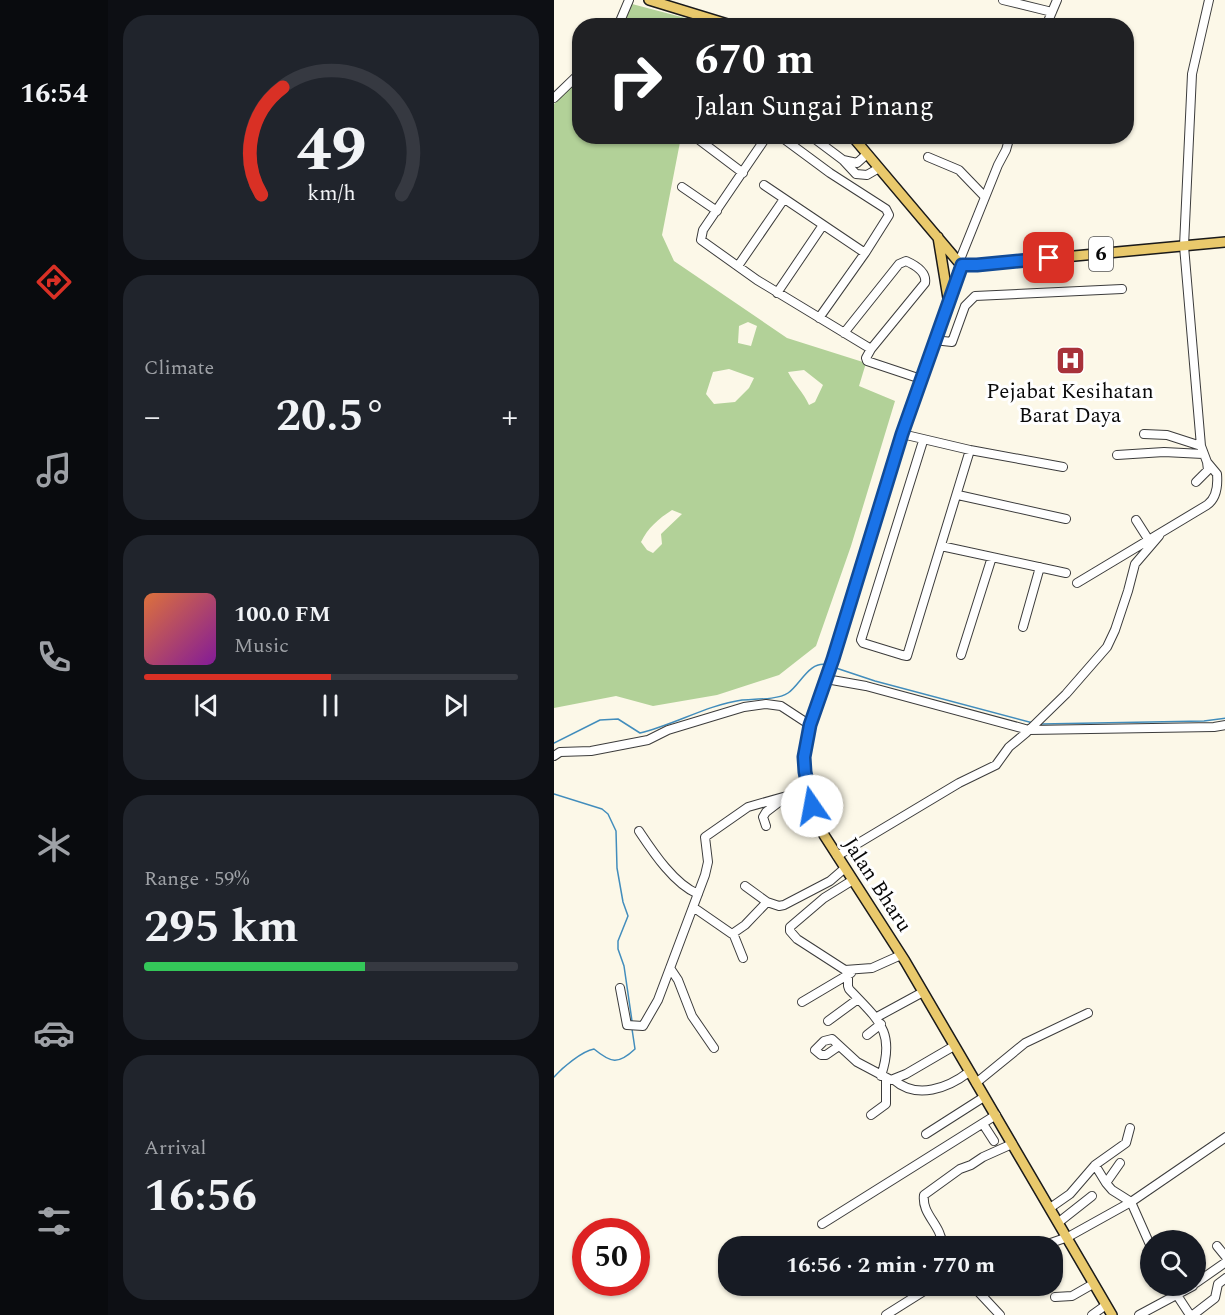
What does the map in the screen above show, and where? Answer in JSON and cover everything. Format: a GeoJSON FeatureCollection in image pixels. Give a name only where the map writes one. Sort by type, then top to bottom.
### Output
{"type":"FeatureCollection","features":[{"type":"Feature","properties":{"kind":"main road"},"geometry":{"type":"LineString","coordinates":[[648,0],[708,18]]}},
{"type":"Feature","properties":{"kind":"main road"},"geometry":{"type":"LineString","coordinates":[[859,144],[960,263]]}},
{"type":"Feature","properties":{"kind":"main road"},"geometry":{"type":"LineString","coordinates":[[938,236],[948,300]]}},
{"type":"Feature","properties":{"kind":"main road","name":"6"},"geometry":{"type":"LineString","coordinates":[[960,263],[977,265],[1226,243]]}},
{"type":"Feature","properties":{"kind":"main road","name":"Jalan Bharu"},"geometry":{"type":"LineString","coordinates":[[960,263],[902,434],[833,659],[810,725],[804,757],[808,790],[818,823],[837,856],[901,955],[1112,1315]]}},
{"type":"Feature","properties":{"kind":"main road"},"geometry":{"type":"LineString","coordinates":[[953,285],[977,265]]}},
{"type":"Feature","properties":{"kind":"street"},"geometry":{"type":"LineString","coordinates":[[621,18],[629,0]]}},
{"type":"Feature","properties":{"kind":"street"},"geometry":{"type":"LineString","coordinates":[[1003,0],[1052,12]]}},
{"type":"Feature","properties":{"kind":"street"},"geometry":{"type":"LineString","coordinates":[[1049,18],[1057,0]]}},
{"type":"Feature","properties":{"kind":"street"},"geometry":{"type":"LineString","coordinates":[[1196,482],[1208,470],[1201,446],[1184,246],[1192,74],[1209,0]]}},
{"type":"Feature","properties":{"kind":"street"},"geometry":{"type":"LineString","coordinates":[[554,98],[572,81]]}},
{"type":"Feature","properties":{"kind":"street"},"geometry":{"type":"LineString","coordinates":[[705,144],[743,173]]}},
{"type":"Feature","properties":{"kind":"street"},"geometry":{"type":"LineString","coordinates":[[762,144],[703,230],[701,240],[777,293],[871,349]]}},
{"type":"Feature","properties":{"kind":"street"},"geometry":{"type":"LineString","coordinates":[[791,144],[888,212],[888,217],[866,254],[819,318]]}},
{"type":"Feature","properties":{"kind":"street"},"geometry":{"type":"LineString","coordinates":[[822,144],[843,160],[856,174],[867,175],[879,168]]}},
{"type":"Feature","properties":{"kind":"street"},"geometry":{"type":"LineString","coordinates":[[960,263],[1008,144]]}},
{"type":"Feature","properties":{"kind":"street"},"geometry":{"type":"LineString","coordinates":[[843,160],[857,163],[867,154]]}},
{"type":"Feature","properties":{"kind":"street"},"geometry":{"type":"LineString","coordinates":[[928,157],[959,170],[985,197]]}},
{"type":"Feature","properties":{"kind":"street"},"geometry":{"type":"LineString","coordinates":[[764,185],[866,254]]}},
{"type":"Feature","properties":{"kind":"street"},"geometry":{"type":"LineString","coordinates":[[682,187],[716,210]]}},
{"type":"Feature","properties":{"kind":"street"},"geometry":{"type":"LineString","coordinates":[[738,266],[784,199]]}},
{"type":"Feature","properties":{"kind":"street"},"geometry":{"type":"LineString","coordinates":[[777,293],[823,225]]}},
{"type":"Feature","properties":{"kind":"street"},"geometry":{"type":"LineString","coordinates":[[844,333],[899,264],[906,261],[912,264],[923,273],[925,283],[866,357],[867,361],[921,379]]}},
{"type":"Feature","properties":{"kind":"street"},"geometry":{"type":"LineString","coordinates":[[934,340],[952,342],[965,306],[975,296],[1122,289]]}},
{"type":"Feature","properties":{"kind":"street"},"geometry":{"type":"LineString","coordinates":[[902,434],[923,441],[1063,467]]}},
{"type":"Feature","properties":{"kind":"street"},"geometry":{"type":"LineString","coordinates":[[1144,434],[1167,435],[1201,446]]}},
{"type":"Feature","properties":{"kind":"street"},"geometry":{"type":"LineString","coordinates":[[923,441],[861,640],[863,643],[907,656],[970,450]]}},
{"type":"Feature","properties":{"kind":"street"},"geometry":{"type":"LineString","coordinates":[[1117,455],[1164,453],[1205,458],[1217,474],[1226,480]]}},
{"type":"Feature","properties":{"kind":"street"},"geometry":{"type":"LineString","coordinates":[[1077,583],[1150,542],[1212,501],[1216,492],[1217,474]]}},
{"type":"Feature","properties":{"kind":"street"},"geometry":{"type":"LineString","coordinates":[[958,495],[1066,519]]}},
{"type":"Feature","properties":{"kind":"street"},"geometry":{"type":"LineString","coordinates":[[1136,520],[1150,542]]}},
{"type":"Feature","properties":{"kind":"street"},"geometry":{"type":"LineString","coordinates":[[837,856],[959,783],[992,768],[1107,647],[1125,601],[1135,564],[1150,542]]}},
{"type":"Feature","properties":{"kind":"street"},"geometry":{"type":"LineString","coordinates":[[941,546],[1066,573]]}},
{"type":"Feature","properties":{"kind":"street"},"geometry":{"type":"LineString","coordinates":[[961,655],[992,557]]}},
{"type":"Feature","properties":{"kind":"street"},"geometry":{"type":"LineString","coordinates":[[1023,627],[1040,567]]}},
{"type":"Feature","properties":{"kind":"street"},"geometry":{"type":"LineString","coordinates":[[827,675],[1033,726],[1214,727],[1226,724]]}},
{"type":"Feature","properties":{"kind":"street"},"geometry":{"type":"LineString","coordinates":[[554,756],[560,752],[592,751],[648,740],[668,730],[744,707],[766,704],[781,706],[810,725]]}},
{"type":"Feature","properties":{"kind":"street"},"geometry":{"type":"LineString","coordinates":[[620,988],[626,1024],[632,1027],[646,1024],[658,1000],[708,865],[705,839],[707,835],[742,810],[808,790]]}},
{"type":"Feature","properties":{"kind":"street"},"geometry":{"type":"LineString","coordinates":[[766,826],[763,817],[766,812],[788,795]]}},
{"type":"Feature","properties":{"kind":"street"},"geometry":{"type":"LineString","coordinates":[[639,831],[659,860],[685,887],[698,894]]}},
{"type":"Feature","properties":{"kind":"street"},"geometry":{"type":"LineString","coordinates":[[745,886],[767,902],[779,906],[830,881],[845,868]]}},
{"type":"Feature","properties":{"kind":"street"},"geometry":{"type":"LineString","coordinates":[[851,973],[797,939],[789,929],[824,898],[853,880]]}},
{"type":"Feature","properties":{"kind":"street"},"geometry":{"type":"LineString","coordinates":[[693,907],[727,932],[733,933],[745,925],[767,902]]}},
{"type":"Feature","properties":{"kind":"street"},"geometry":{"type":"LineString","coordinates":[[733,933],[743,958]]}},
{"type":"Feature","properties":{"kind":"street"},"geometry":{"type":"LineString","coordinates":[[802,1002],[851,973],[872,968],[901,955]]}},
{"type":"Feature","properties":{"kind":"street"},"geometry":{"type":"LineString","coordinates":[[670,968],[678,980],[692,1016],[714,1048]]}},
{"type":"Feature","properties":{"kind":"street"},"geometry":{"type":"LineString","coordinates":[[851,973],[848,986],[879,1021],[887,1052],[886,1104],[871,1116]]}},
{"type":"Feature","properties":{"kind":"street"},"geometry":{"type":"LineString","coordinates":[[867,1035],[879,1021],[923,992]]}},
{"type":"Feature","properties":{"kind":"street"},"geometry":{"type":"LineString","coordinates":[[828,1021],[858,999]]}},
{"type":"Feature","properties":{"kind":"street"},"geometry":{"type":"LineString","coordinates":[[976,1083],[1025,1043],[1088,1013]]}},
{"type":"Feature","properties":{"kind":"street"},"geometry":{"type":"LineString","coordinates":[[839,1046],[857,1062],[899,1084],[918,1090],[935,1090],[952,1084],[969,1072]]}},
{"type":"Feature","properties":{"kind":"street"},"geometry":{"type":"LineString","coordinates":[[887,1078],[954,1046]]}},
{"type":"Feature","properties":{"kind":"street"},"geometry":{"type":"LineString","coordinates":[[926,1134],[984,1097]]}},
{"type":"Feature","properties":{"kind":"street"},"geometry":{"type":"LineString","coordinates":[[822,1224],[996,1115]]}},
{"type":"Feature","properties":{"kind":"street"},"geometry":{"type":"LineString","coordinates":[[983,1124],[994,1141]]}},
{"type":"Feature","properties":{"kind":"street"},"geometry":{"type":"LineString","coordinates":[[1050,1208],[1070,1194],[1095,1165],[1126,1143],[1130,1128]]}},
{"type":"Feature","properties":{"kind":"street"},"geometry":{"type":"LineString","coordinates":[[1063,1239],[1131,1202],[1226,1137]]}},
{"type":"Feature","properties":{"kind":"street"},"geometry":{"type":"LineString","coordinates":[[941,1236],[925,1209],[924,1195],[960,1169],[971,1166],[983,1157],[1012,1144]]}},
{"type":"Feature","properties":{"kind":"street"},"geometry":{"type":"LineString","coordinates":[[1106,1183],[1120,1163]]}},
{"type":"Feature","properties":{"kind":"street"},"geometry":{"type":"LineString","coordinates":[[1095,1165],[1112,1190],[1131,1202],[1143,1230]]}},
{"type":"Feature","properties":{"kind":"street"},"geometry":{"type":"LineString","coordinates":[[1059,1222],[1092,1196]]}},
{"type":"Feature","properties":{"kind":"street"},"geometry":{"type":"LineString","coordinates":[[1206,1275],[1226,1260],[1217,1246]]}},
{"type":"Feature","properties":{"kind":"street"},"geometry":{"type":"LineString","coordinates":[[1139,1315],[1177,1296],[1192,1315],[1215,1298],[1218,1284],[1226,1278]]}},
{"type":"Feature","properties":{"kind":"street"},"geometry":{"type":"LineString","coordinates":[[1055,1298],[1072,1296],[1093,1284]]}},
{"type":"Feature","properties":{"kind":"street"},"geometry":{"type":"LineString","coordinates":[[886,1315],[916,1296]]}},
{"type":"Feature","properties":{"kind":"street"},"geometry":{"type":"LineString","coordinates":[[982,1296],[1000,1315]]}},
{"type":"Feature","properties":{"kind":"street"},"geometry":{"type":"LineString","coordinates":[[1092,1315],[1106,1305]]}},
{"type":"Feature","properties":{"kind":"green space"},"geometry":{"type":"Polygon","coordinates":[[[632,4],[685,18],[625,18],[632,4]]]}},
{"type":"Feature","properties":{"kind":"green space"},"geometry":{"type":"Polygon","coordinates":[[[572,86],[572,144],[680,144],[662,235],[674,261],[787,338],[866,363],[859,386],[895,401],[851,546],[816,646],[779,675],[717,695],[653,706],[616,696],[554,708],[554,104],[572,86]],[[748,322],[739,326],[738,343],[751,346],[757,326],[748,322]],[[729,369],[713,372],[706,394],[714,404],[735,402],[749,388],[754,378],[729,369]],[[804,370],[788,372],[809,405],[815,402],[823,385],[804,370]],[[672,510],[658,520],[644,537],[641,542],[647,550],[653,553],[662,544],[661,534],[682,514],[672,510]]]}},
{"type":"Feature","properties":{"kind":"waterway"},"geometry":{"type":"LineString","coordinates":[[554,743],[600,720],[618,719],[640,733],[729,703],[778,697],[793,689],[810,669],[821,664],[828,665]]}},
{"type":"Feature","properties":{"kind":"waterway"},"geometry":{"type":"LineString","coordinates":[[836,668],[875,681],[1033,723]]}},
{"type":"Feature","properties":{"kind":"waterway"},"geometry":{"type":"LineString","coordinates":[[1041,724],[1204,721],[1226,718]]}},
{"type":"Feature","properties":{"kind":"waterway"},"geometry":{"type":"LineString","coordinates":[[554,794],[602,809],[608,814],[616,831],[617,868],[628,916],[618,941],[618,949],[624,966],[632,1021]]}},
{"type":"Feature","properties":{"kind":"waterway"},"geometry":{"type":"LineString","coordinates":[[554,1077],[578,1056],[589,1050],[594,1049],[614,1060],[624,1058],[635,1049],[632,1029]]}},
{"type":"Feature","properties":{"kind":"place","name":"Pejabat Kesihatan Barat Daya"},"geometry":{"type":"Point","coordinates":[1070,361]}},
{"type":"Feature","properties":{"kind":"route"},"geometry":{"type":"LineString","coordinates":[[812,806],[804,757],[810,725],[833,659],[902,434],[953,285],[962,265],[1049,258]]}}]}
